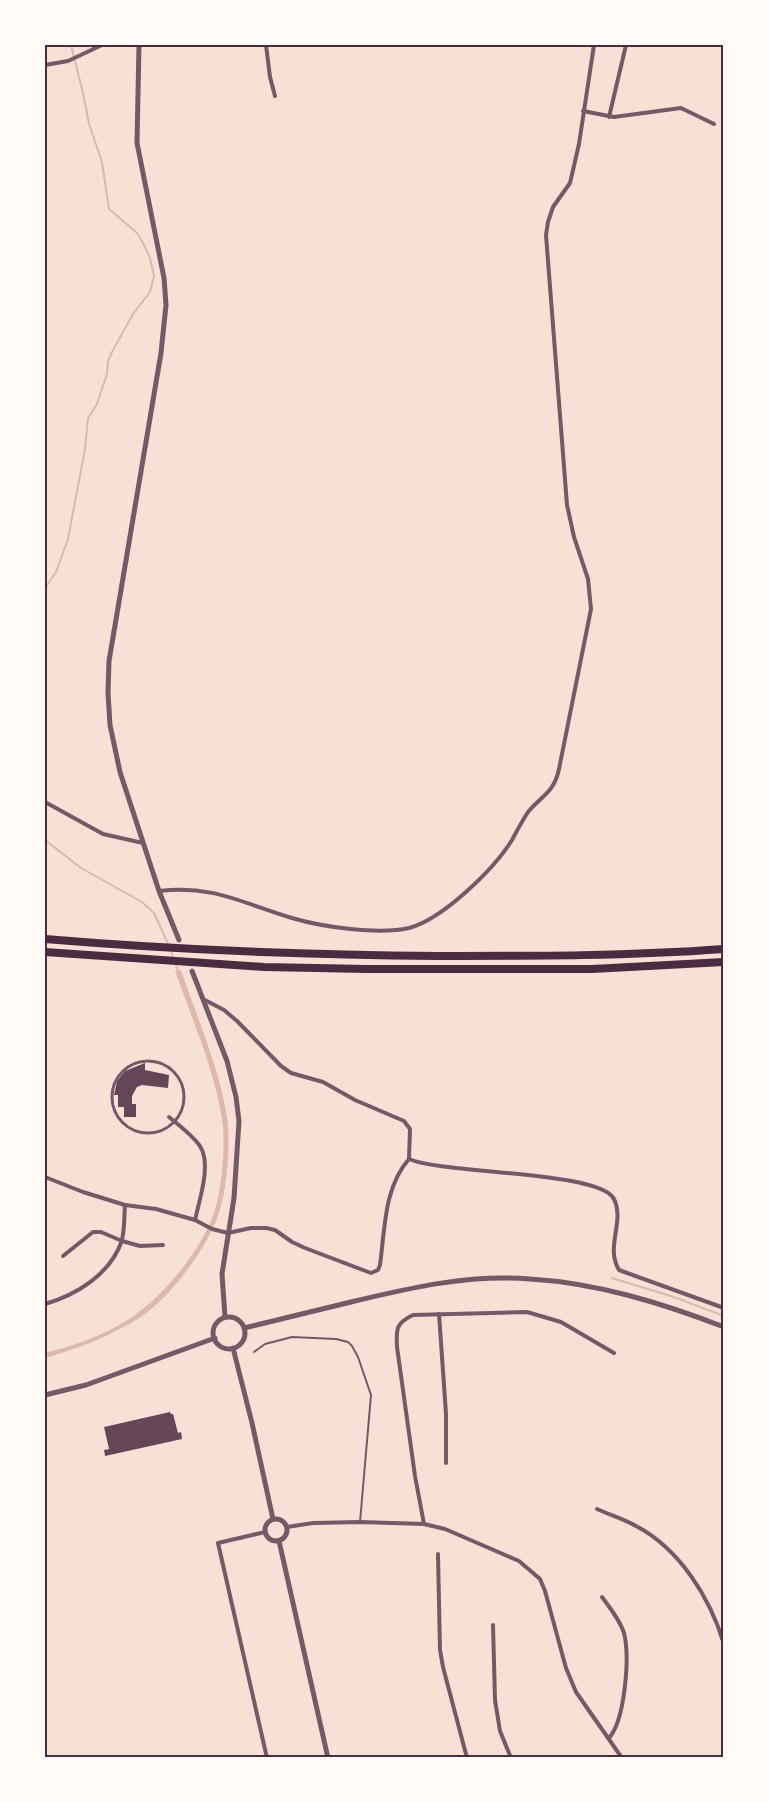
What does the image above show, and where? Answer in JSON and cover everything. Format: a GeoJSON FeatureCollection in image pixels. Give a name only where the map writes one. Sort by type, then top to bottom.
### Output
{"type":"FeatureCollection","features":[{"type":"Feature","properties":{"kind":"highway"},"geometry":{"type":"LineString","coordinates":[[45,939],[152,948],[264,953],[481,956],[724,949]]}},
{"type":"Feature","properties":{"kind":"highway"},"geometry":{"type":"LineString","coordinates":[[45,952],[264,967],[592,969],[724,962]]}},
{"type":"Feature","properties":{"kind":"street"},"geometry":{"type":"LineString","coordinates":[[45,65],[68,61],[102,45]]}},
{"type":"Feature","properties":{"kind":"street"},"geometry":{"type":"LineString","coordinates":[[139,45],[137,143],[164,278],[166,305],[163,337],[110,661],[108,693],[110,725],[120,772],[159,891],[179,940]]}},
{"type":"Feature","properties":{"kind":"street"},"geometry":{"type":"LineString","coordinates":[[266,45],[275,96]]}},
{"type":"Feature","properties":{"kind":"street"},"geometry":{"type":"LineString","coordinates":[[159,891],[189,889],[215,893],[314,924],[374,930],[408,928],[423,923],[446,908],[481,878],[503,855],[527,814],[553,789],[562,759],[591,609],[588,579],[574,537],[567,505],[546,235],[553,207],[570,183],[579,144],[594,45]]}},
{"type":"Feature","properties":{"kind":"street"},"geometry":{"type":"LineString","coordinates":[[609,117],[626,45]]}},
{"type":"Feature","properties":{"kind":"street"},"geometry":{"type":"LineString","coordinates":[[584,111],[609,117],[681,108],[714,124]]}},
{"type":"Feature","properties":{"kind":"street"},"geometry":{"type":"LineString","coordinates":[[45,802],[103,834],[144,843]]}},
{"type":"Feature","properties":{"kind":"street"},"geometry":{"type":"LineString","coordinates":[[192,971],[227,1061],[239,1121],[237,1174],[222,1274],[225,1317]]}},
{"type":"Feature","properties":{"kind":"street"},"geometry":{"type":"LineString","coordinates":[[45,1177],[125,1205],[156,1209],[195,1220],[212,1229],[228,1233],[251,1228],[275,1230],[305,1248],[326,1254],[367,1272],[378,1270],[388,1203],[400,1171],[409,1159],[411,1140],[408,1124],[355,1100],[323,1082],[291,1073],[270,1056],[237,1020],[224,1010],[202,999]]}},
{"type":"Feature","properties":{"kind":"street"},"geometry":{"type":"LineString","coordinates":[[147,1060],[161,1062],[173,1070],[182,1082],[185,1095],[182,1110],[175,1122],[163,1130],[149,1133],[135,1131],[122,1123],[114,1112],[111,1098],[113,1083],[121,1071],[133,1063],[147,1060]]}},
{"type":"Feature","properties":{"kind":"street"},"geometry":{"type":"LineString","coordinates":[[169,1117],[200,1146],[204,1160],[204,1178],[195,1220]]}},
{"type":"Feature","properties":{"kind":"street"},"geometry":{"type":"LineString","coordinates":[[409,1159],[449,1167],[574,1181],[608,1192],[613,1196],[617,1209],[612,1254],[619,1270],[724,1308]]}},
{"type":"Feature","properties":{"kind":"street"},"geometry":{"type":"LineString","coordinates":[[45,1304],[76,1291],[102,1272],[122,1241],[125,1205]]}},
{"type":"Feature","properties":{"kind":"street"},"geometry":{"type":"LineString","coordinates":[[63,1256],[93,1232],[101,1232],[140,1246],[163,1245]]}},
{"type":"Feature","properties":{"kind":"street"},"geometry":{"type":"LineString","coordinates":[[244,1328],[423,1285],[498,1278],[530,1278],[607,1290],[656,1303],[724,1327]]}},
{"type":"Feature","properties":{"kind":"street"},"geometry":{"type":"LineString","coordinates":[[424,1524],[415,1476],[396,1333],[398,1324],[403,1319],[413,1315],[527,1312],[561,1322],[614,1353]]}},
{"type":"Feature","properties":{"kind":"street"},"geometry":{"type":"LineString","coordinates":[[439,1314],[446,1414],[446,1463]]}},
{"type":"Feature","properties":{"kind":"street"},"geometry":{"type":"LineString","coordinates":[[225,1317],[235,1318],[244,1328],[245,1334],[241,1343],[233,1348],[224,1347],[214,1338],[213,1333],[217,1323],[225,1317]]}},
{"type":"Feature","properties":{"kind":"street"},"geometry":{"type":"LineString","coordinates":[[45,1395],[86,1385],[214,1338]]}},
{"type":"Feature","properties":{"kind":"street"},"geometry":{"type":"LineString","coordinates":[[233,1348],[273,1519]]}},
{"type":"Feature","properties":{"kind":"street"},"geometry":{"type":"LineString","coordinates":[[597,1509],[636,1526],[669,1551],[695,1582],[724,1644]]}},
{"type":"Feature","properties":{"kind":"street"},"geometry":{"type":"LineString","coordinates":[[273,1519],[283,1521],[287,1527],[285,1537],[279,1541],[269,1538],[265,1532],[267,1523],[273,1519]]}},
{"type":"Feature","properties":{"kind":"street"},"geometry":{"type":"LineString","coordinates":[[287,1527],[313,1523],[424,1524],[445,1529],[519,1561],[540,1579],[566,1668],[576,1692],[622,1758]]}},
{"type":"Feature","properties":{"kind":"street"},"geometry":{"type":"LineString","coordinates":[[265,1532],[218,1543],[267,1758]]}},
{"type":"Feature","properties":{"kind":"street"},"geometry":{"type":"LineString","coordinates":[[279,1541],[328,1758]]}},
{"type":"Feature","properties":{"kind":"street"},"geometry":{"type":"LineString","coordinates":[[438,1554],[441,1659],[467,1758]]}},
{"type":"Feature","properties":{"kind":"street"},"geometry":{"type":"LineString","coordinates":[[602,1597],[620,1623],[627,1654],[620,1713],[616,1730],[609,1738]]}},
{"type":"Feature","properties":{"kind":"street"},"geometry":{"type":"LineString","coordinates":[[493,1625],[495,1700],[500,1731],[511,1758]]}},
{"type":"Feature","properties":{"kind":"lane"},"geometry":{"type":"LineString","coordinates":[[254,1352],[265,1344],[292,1337],[336,1339],[348,1342],[352,1346],[371,1395],[360,1522]]}},
{"type":"Feature","properties":{"kind":"shaded area"},"geometry":{"type":"Polygon","coordinates":[[[181,970],[213,1061],[227,1117],[229,1141],[227,1170],[220,1210],[210,1234],[194,1260],[174,1286],[152,1308],[130,1324],[106,1336],[45,1358],[45,1353],[67,1347],[119,1325],[154,1300],[178,1274],[198,1246],[212,1218],[222,1169],[224,1141],[222,1119],[208,1062],[175,971],[181,970]]]}},
{"type":"Feature","properties":{"kind":"building"},"geometry":{"type":"Polygon","coordinates":[[[145,1063],[145,1070],[169,1075],[168,1088],[142,1085],[137,1087],[132,1096],[132,1104],[136,1104],[136,1117],[124,1117],[124,1107],[118,1107],[118,1095],[114,1095],[117,1081],[125,1071],[145,1063]]]}},
{"type":"Feature","properties":{"kind":"building"},"geometry":{"type":"Polygon","coordinates":[[[170,1412],[173,1414],[178,1433],[181,1432],[182,1439],[105,1456],[104,1450],[109,1449],[104,1427],[170,1412]]]}},
{"type":"Feature","properties":{"kind":"waterway"},"geometry":{"type":"LineString","coordinates":[[45,588],[56,572],[68,539],[85,449],[88,418],[97,404],[112,352],[133,314],[150,292],[154,276],[150,258],[137,233],[109,209],[102,162],[89,124],[71,45]]}},
{"type":"Feature","properties":{"kind":"waterway"},"geometry":{"type":"LineString","coordinates":[[45,840],[81,868],[142,902],[154,913],[169,946]]}},
{"type":"Feature","properties":{"kind":"waterway"},"geometry":{"type":"LineString","coordinates":[[171,951],[178,971]]}},
{"type":"Feature","properties":{"kind":"waterway"},"geometry":{"type":"LineString","coordinates":[[612,1278],[674,1297],[724,1316]]}}]}
